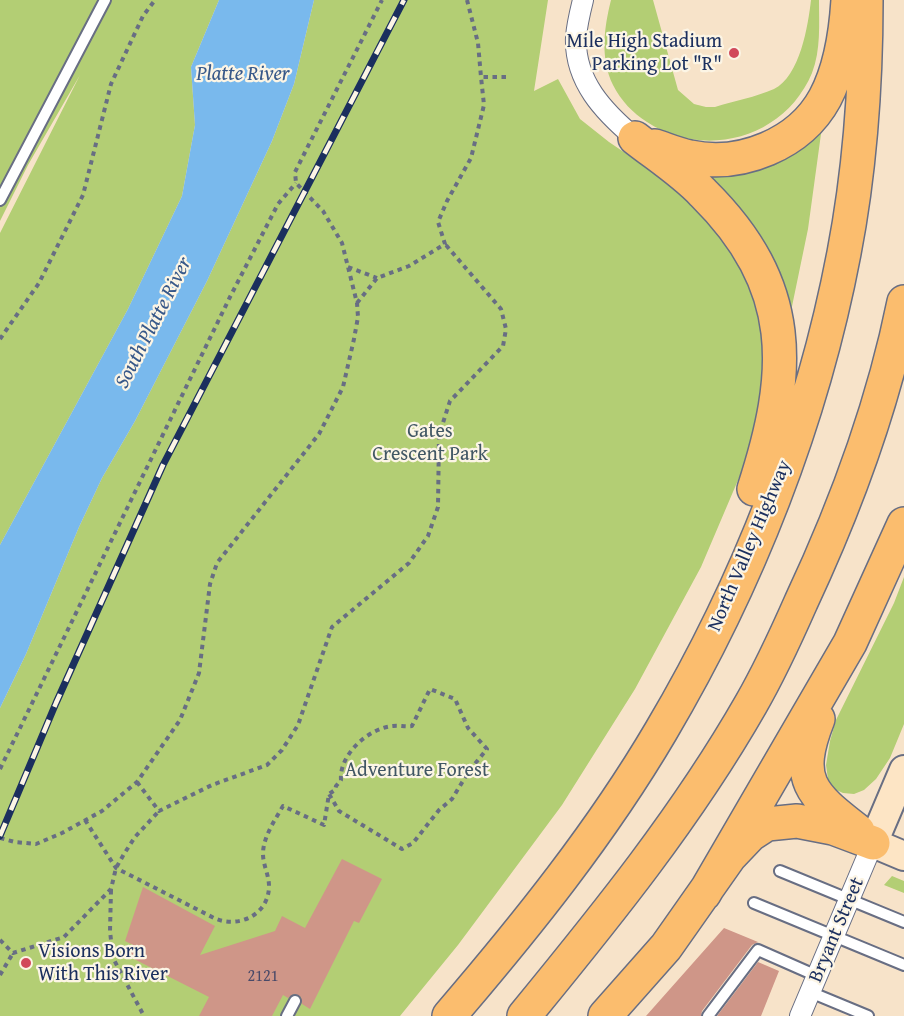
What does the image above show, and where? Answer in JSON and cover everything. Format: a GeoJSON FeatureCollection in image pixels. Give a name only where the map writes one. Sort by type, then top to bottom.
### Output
{"type":"FeatureCollection","features":[{"type":"Feature","properties":{"kind":"highway"},"geometry":{"type":"LineString","coordinates":[[635,138],[692,158],[711,160],[748,156],[787,138],[807,121],[825,98],[840,60],[848,0]]}},
{"type":"Feature","properties":{"kind":"highway","name":"North Valley Highway"},"geometry":{"type":"LineString","coordinates":[[449,1016],[543,902],[627,785],[696,670],[752,554],[780,481],[817,364],[844,250],[861,118],[866,0]]}},
{"type":"Feature","properties":{"kind":"highway"},"geometry":{"type":"LineString","coordinates":[[627,785],[687,666],[745,517],[774,420],[781,366],[780,339],[773,305],[756,262],[742,239],[703,192],[635,138]]}},
{"type":"Feature","properties":{"kind":"highway"},"geometry":{"type":"LineString","coordinates":[[524,1016],[628,887],[677,820],[752,702],[816,572],[849,488],[886,377],[904,302]]}},
{"type":"Feature","properties":{"kind":"highway"},"geometry":{"type":"LineString","coordinates":[[873,843],[822,801],[807,775],[806,759],[811,738],[858,625],[904,524]]}},
{"type":"Feature","properties":{"kind":"highway"},"geometry":{"type":"LineString","coordinates":[[704,894],[858,625]]}},
{"type":"Feature","properties":{"kind":"highway"},"geometry":{"type":"LineString","coordinates":[[605,1016],[666,947],[730,856],[750,835],[767,824],[797,821],[833,828],[873,843]]}},
{"type":"Feature","properties":{"kind":"street"},"geometry":{"type":"LineString","coordinates":[[583,0],[576,39],[579,61],[586,83],[597,103],[635,138]]}},
{"type":"Feature","properties":{"kind":"street"},"geometry":{"type":"LineString","coordinates":[[903,775],[873,843],[904,856]]}},
{"type":"Feature","properties":{"kind":"street","name":"Bryant Street"},"geometry":{"type":"LineString","coordinates":[[800,1016],[873,843]]}},
{"type":"Feature","properties":{"kind":"lane"},"geometry":{"type":"LineString","coordinates":[[0,200],[105,0]]}},
{"type":"Feature","properties":{"kind":"lane"},"geometry":{"type":"LineString","coordinates":[[780,871],[904,922]]}},
{"type":"Feature","properties":{"kind":"lane"},"geometry":{"type":"LineString","coordinates":[[754,903],[904,965]]}},
{"type":"Feature","properties":{"kind":"lane"},"geometry":{"type":"LineString","coordinates":[[708,1016],[758,951],[868,1016]]}},
{"type":"Feature","properties":{"kind":"lane"},"geometry":{"type":"LineString","coordinates":[[287,1016],[295,1001]]}},
{"type":"Feature","properties":{"kind":"path"},"geometry":{"type":"LineString","coordinates":[[0,339],[39,283],[83,195],[111,84],[143,16],[155,0]]}},
{"type":"Feature","properties":{"kind":"path"},"geometry":{"type":"LineString","coordinates":[[0,769],[230,297],[278,204],[296,183],[296,172],[382,0]]}},
{"type":"Feature","properties":{"kind":"path"},"geometry":{"type":"LineString","coordinates":[[144,1016],[113,958],[110,931],[111,889],[116,868],[135,837],[159,811],[212,785],[267,765],[282,750],[298,725],[332,627],[409,563],[428,536],[438,507],[439,435],[450,401],[503,346],[506,329],[501,309],[446,244],[438,222],[471,158],[484,105],[478,43],[468,0]]}},
{"type":"Feature","properties":{"kind":"path"},"geometry":{"type":"LineString","coordinates":[[481,77],[510,77]]}},
{"type":"Feature","properties":{"kind":"path"},"geometry":{"type":"LineString","coordinates":[[0,838],[36,844],[102,811],[137,782],[180,720],[199,673],[210,584],[217,563],[319,434],[343,387],[358,317],[357,303],[342,243],[323,211],[296,183]]}},
{"type":"Feature","properties":{"kind":"path"},"geometry":{"type":"LineString","coordinates":[[357,303],[377,278],[408,266],[446,244]]}},
{"type":"Feature","properties":{"kind":"path"},"geometry":{"type":"LineString","coordinates":[[348,267],[377,278]]}},
{"type":"Feature","properties":{"kind":"path"},"geometry":{"type":"LineString","coordinates":[[85,820],[116,868],[221,921],[238,922],[248,919],[262,907],[267,899],[269,887],[262,854],[266,837],[283,806],[324,825],[329,794],[335,790],[341,780],[340,769],[358,742],[375,731],[393,726],[412,726],[430,689],[455,699],[468,728],[487,749],[469,771],[452,799],[439,810],[413,843],[402,849],[339,811],[329,794]]}},
{"type":"Feature","properties":{"kind":"path"},"geometry":{"type":"LineString","coordinates":[[137,782],[159,811]]}},
{"type":"Feature","properties":{"kind":"path"},"geometry":{"type":"LineString","coordinates":[[0,975],[13,953],[64,937],[111,889]]}},
{"type":"Feature","properties":{"kind":"path"},"geometry":{"type":"LineString","coordinates":[[0,940],[13,953]]}},
{"type":"Feature","properties":{"kind":"green space"},"geometry":{"type":"Polygon","coordinates":[[[0,0],[219,0],[191,67],[195,125],[182,196],[128,309],[0,545],[0,233],[80,75],[28,165],[0,221],[0,0]]]}},
{"type":"Feature","properties":{"kind":"green space","name":"Gates Crescent Park"},"geometry":{"type":"Polygon","coordinates":[[[314,0],[548,0],[534,91],[558,79],[580,119],[609,142],[677,188],[710,217],[757,294],[768,367],[747,459],[701,567],[635,689],[562,805],[458,945],[400,1016],[0,1016],[0,708],[26,654],[102,478],[135,421],[207,281],[272,141],[294,84],[314,0]]]}},
{"type":"Feature","properties":{"kind":"green space"},"geometry":{"type":"Polygon","coordinates":[[[611,0],[653,0],[678,90],[694,104],[715,107],[767,92],[783,83],[801,49],[811,0],[819,0],[818,46],[812,73],[800,95],[783,113],[763,127],[741,136],[718,140],[693,140],[670,133],[637,115],[613,85],[605,54],[611,0]]]}},
{"type":"Feature","properties":{"kind":"green space"},"geometry":{"type":"Polygon","coordinates":[[[824,112],[808,229],[790,316],[704,180],[710,168],[824,112]]]}},
{"type":"Feature","properties":{"kind":"green space"},"geometry":{"type":"Polygon","coordinates":[[[904,577],[904,724],[890,758],[876,779],[864,790],[854,794],[843,793],[834,789],[828,779],[826,765],[830,741],[836,720],[894,603],[904,577]]]}},
{"type":"Feature","properties":{"kind":"green space"},"geometry":{"type":"Polygon","coordinates":[[[892,876],[904,881],[904,893],[884,885],[892,876]]]}},
{"type":"Feature","properties":{"kind":"water","name":"Platte River"},"geometry":{"type":"Polygon","coordinates":[[[219,0],[314,0],[294,84],[272,141],[207,281],[135,421],[102,478],[26,654],[0,708],[0,545],[128,309],[182,196],[195,125],[191,67],[219,0]]]}},
{"type":"Feature","properties":{"kind":"building"},"geometry":{"type":"Polygon","coordinates":[[[342,859],[382,879],[359,923],[354,921],[310,1009],[302,1004],[301,997],[294,994],[288,998],[283,995],[272,1016],[199,1016],[209,997],[128,956],[133,945],[125,941],[143,887],[215,926],[200,955],[275,931],[282,916],[305,928],[342,859]]]}},
{"type":"Feature","properties":{"kind":"building"},"geometry":{"type":"Polygon","coordinates":[[[724,928],[758,942],[752,945],[702,1011],[701,1016],[646,1016],[724,928]]]}},
{"type":"Feature","properties":{"kind":"building"},"geometry":{"type":"Polygon","coordinates":[[[758,962],[779,971],[761,1016],[717,1016],[758,962]]]}},
{"type":"Feature","properties":{"kind":"railway"},"geometry":{"type":"LineString","coordinates":[[0,836],[56,703],[163,465],[404,0]]}},
{"type":"Feature","properties":{"kind":"place","name":"Mile High Stadium Parking Lot \"R\""},"geometry":{"type":"Point","coordinates":[734,53]}},
{"type":"Feature","properties":{"kind":"place","name":"Visions Born With This River"},"geometry":{"type":"Point","coordinates":[26,963]}},
{"type":"Feature","properties":{"kind":"water label","name":"South Platte River"},"geometry":{"type":"Point","coordinates":[154,323]}},
{"type":"Feature","properties":{"kind":"park label","name":"Adventure Forest"},"geometry":{"type":"Point","coordinates":[417,771]}}]}
